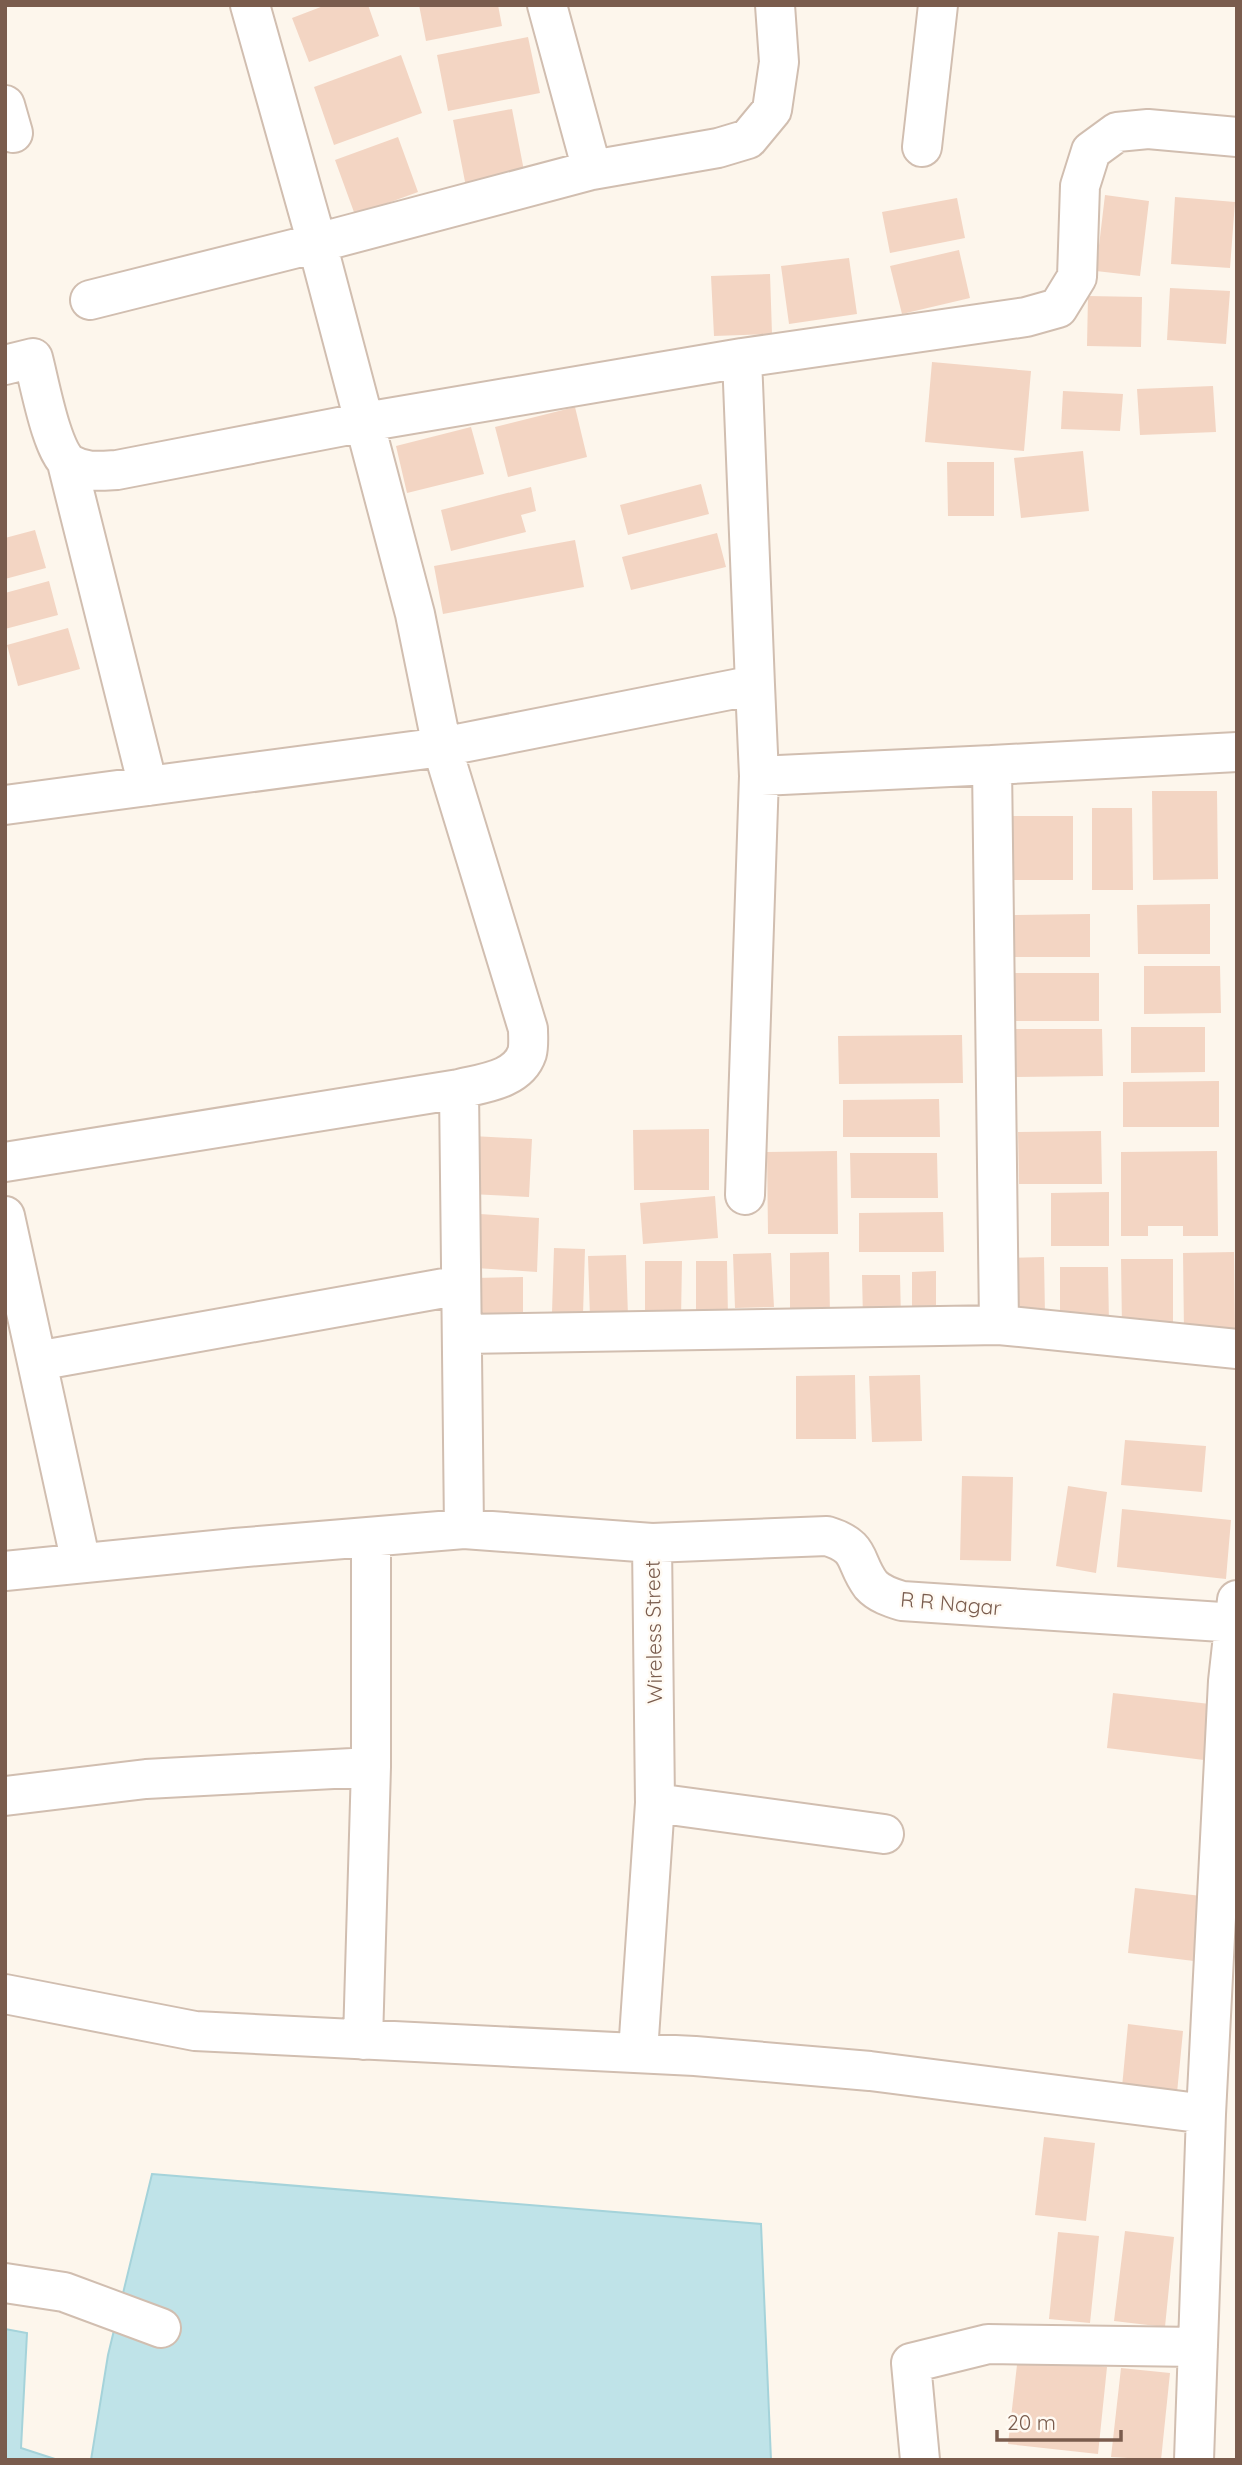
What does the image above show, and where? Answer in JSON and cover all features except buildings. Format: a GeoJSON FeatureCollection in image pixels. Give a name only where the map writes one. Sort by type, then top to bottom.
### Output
{"type":"FeatureCollection","features":[{"type":"Feature","properties":{"kind":"street"},"geometry":{"type":"LineString","coordinates":[[5,1161],[459,1089],[498,1079],[516,1069],[527,1052],[528,1030],[442,747],[415,614],[317,243],[250,5]]}},
{"type":"Feature","properties":{"kind":"street"},"geometry":{"type":"LineString","coordinates":[[547,5],[592,170]]}},
{"type":"Feature","properties":{"kind":"street"},"geometry":{"type":"LineString","coordinates":[[90,300],[592,170],[718,148],[748,139],[772,110],[779,62],[775,5]]}},
{"type":"Feature","properties":{"kind":"street"},"geometry":{"type":"LineString","coordinates":[[922,146],[937,5]]}},
{"type":"Feature","properties":{"kind":"street"},"geometry":{"type":"LineString","coordinates":[[67,463],[87,472],[117,470],[365,422],[742,358],[1026,317],[1058,308],[1077,277],[1080,186],[1091,151],[1117,132],[1148,129],[1237,137]]}},
{"type":"Feature","properties":{"kind":"street"},"geometry":{"type":"LineString","coordinates":[[5,365],[33,358],[57,450],[67,463],[148,786]]}},
{"type":"Feature","properties":{"kind":"street"},"geometry":{"type":"LineString","coordinates":[[742,358],[759,776],[745,1195]]}},
{"type":"Feature","properties":{"kind":"street"},"geometry":{"type":"LineString","coordinates":[[5,805],[442,747],[755,685]]}},
{"type":"Feature","properties":{"kind":"street"},"geometry":{"type":"LineString","coordinates":[[759,776],[1237,752]]}},
{"type":"Feature","properties":{"kind":"street"},"geometry":{"type":"LineString","coordinates":[[992,765],[999,1325]]}},
{"type":"Feature","properties":{"kind":"street"},"geometry":{"type":"LineString","coordinates":[[459,1089],[464,1530]]}},
{"type":"Feature","properties":{"kind":"street"},"geometry":{"type":"LineString","coordinates":[[5,1216],[81,1563]]}},
{"type":"Feature","properties":{"kind":"street"},"geometry":{"type":"LineString","coordinates":[[37,1361],[461,1285]]}},
{"type":"Feature","properties":{"kind":"street"},"geometry":{"type":"LineString","coordinates":[[462,1334],[999,1325],[1237,1349]]}},
{"type":"Feature","properties":{"kind":"street","name":"Wireless Street"},"geometry":{"type":"LineString","coordinates":[[5,1571],[464,1530],[652,1543],[655,1803],[638,2052]]}},
{"type":"Feature","properties":{"kind":"street","name":"R R Nagar"},"geometry":{"type":"LineString","coordinates":[[652,1543],[827,1536],[843,1541],[855,1552],[872,1586],[886,1596],[902,1601],[1236,1614]]}},
{"type":"Feature","properties":{"kind":"street"},"geometry":{"type":"LineString","coordinates":[[363,2040],[371,1768],[371,1537]]}},
{"type":"Feature","properties":{"kind":"street"},"geometry":{"type":"LineString","coordinates":[[1194,2460],[1206,2115],[1228,1681],[1236,1614]]}},
{"type":"Feature","properties":{"kind":"street"},"geometry":{"type":"LineString","coordinates":[[5,1796],[146,1779],[371,1768]]}},
{"type":"Feature","properties":{"kind":"street"},"geometry":{"type":"LineString","coordinates":[[655,1803],[884,1834]]}},
{"type":"Feature","properties":{"kind":"street"},"geometry":{"type":"LineString","coordinates":[[5,1994],[195,2031],[638,2052],[870,2071],[1206,2115]]}},
{"type":"Feature","properties":{"kind":"street"},"geometry":{"type":"LineString","coordinates":[[5,2283],[64,2292],[161,2328]]}},
{"type":"Feature","properties":{"kind":"street"},"geometry":{"type":"LineString","coordinates":[[920,2460],[911,2363],[988,2344],[1198,2347]]}},
{"type":"Feature","properties":{"kind":"water"},"geometry":{"type":"Polygon","coordinates":[[[152,2174],[761,2224],[771,2460],[91,2460],[108,2355],[152,2174]]]}},
{"type":"Feature","properties":{"kind":"water"},"geometry":{"type":"Polygon","coordinates":[[[5,2329],[27,2333],[21,2448],[58,2460],[5,2460],[5,2329]]]}}]}
